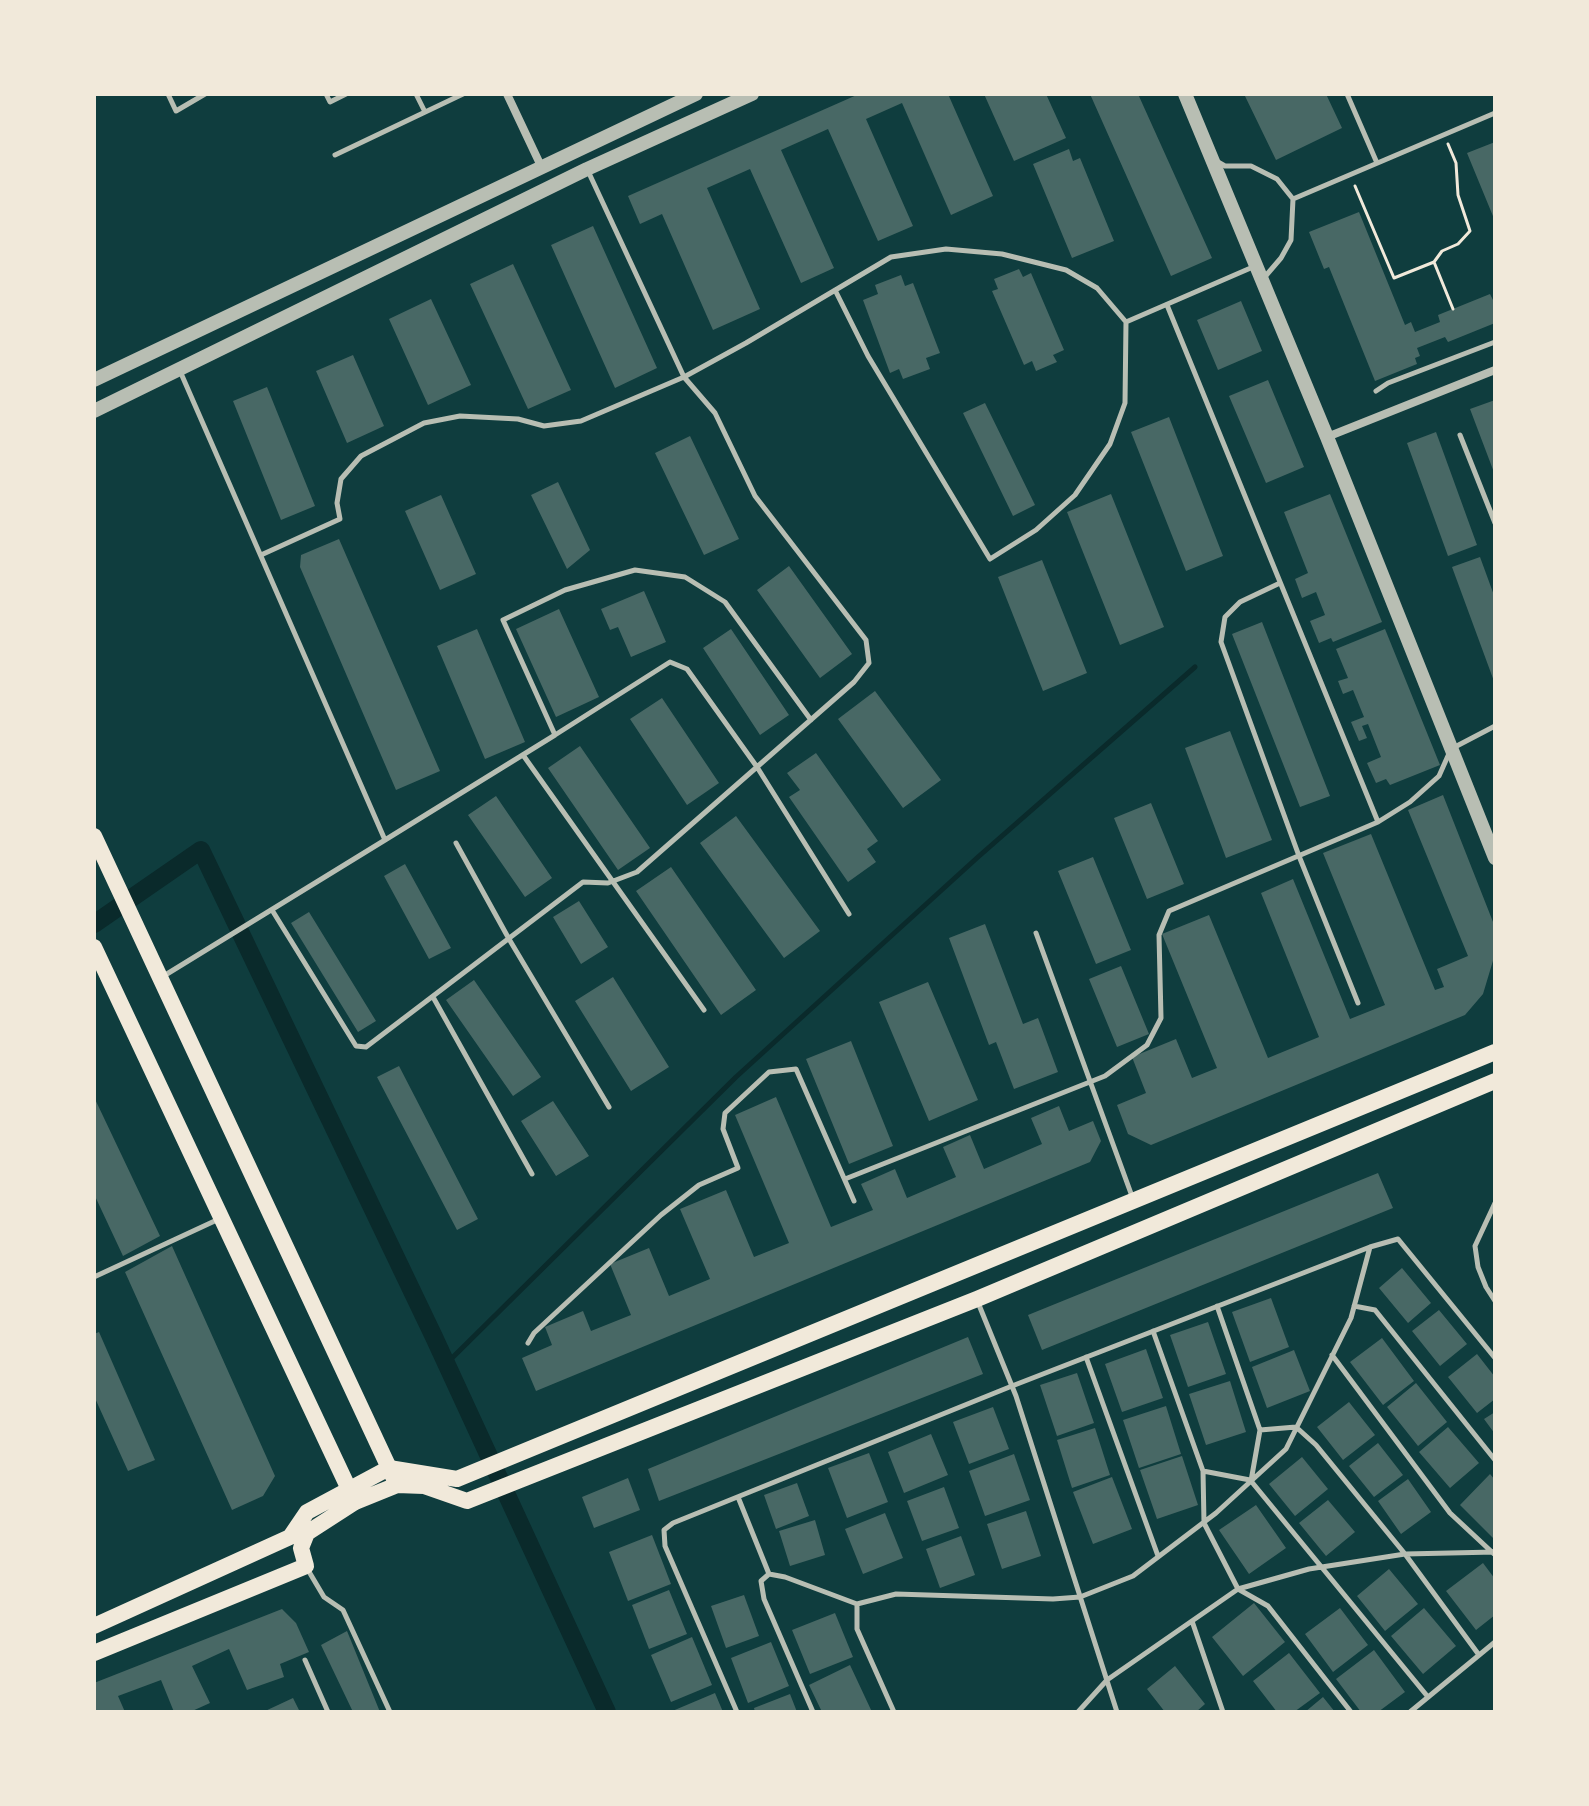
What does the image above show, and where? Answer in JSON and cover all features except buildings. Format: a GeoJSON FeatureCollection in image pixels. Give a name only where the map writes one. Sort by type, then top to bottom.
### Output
{"type":"FeatureCollection","features":[{"type":"Feature","properties":{"kind":"main road"},"geometry":{"type":"LineString","coordinates":[[94,836],[397,1485]]}},
{"type":"Feature","properties":{"kind":"main road"},"geometry":{"type":"LineString","coordinates":[[94,947],[352,1496]]}},
{"type":"Feature","properties":{"kind":"main road"},"geometry":{"type":"LineString","coordinates":[[94,1653],[306,1566],[301,1548],[307,1533],[389,1468],[457,1479],[1495,1052]]}},
{"type":"Feature","properties":{"kind":"main road"},"geometry":{"type":"LineString","coordinates":[[94,1626],[290,1537],[307,1512],[397,1485],[424,1486],[467,1501],[977,1299],[1495,1081]]}},
{"type":"Feature","properties":{"kind":"street"},"geometry":{"type":"LineString","coordinates":[[507,94],[541,166]]}},
{"type":"Feature","properties":{"kind":"street"},"geometry":{"type":"LineString","coordinates":[[94,380],[696,94]]}},
{"type":"Feature","properties":{"kind":"street"},"geometry":{"type":"LineString","coordinates":[[94,411],[587,169],[752,94]]}},
{"type":"Feature","properties":{"kind":"street"},"geometry":{"type":"LineString","coordinates":[[1185,94],[1327,437],[1495,858]]}},
{"type":"Feature","properties":{"kind":"street"},"geometry":{"type":"LineString","coordinates":[[1327,437],[1495,370]]}},
{"type":"Feature","properties":{"kind":"lane"},"geometry":{"type":"LineString","coordinates":[[168,94],[176,111],[205,94]]}},
{"type":"Feature","properties":{"kind":"lane"},"geometry":{"type":"LineString","coordinates":[[326,94],[330,102],[346,94]]}},
{"type":"Feature","properties":{"kind":"lane"},"geometry":{"type":"LineString","coordinates":[[416,94],[425,112]]}},
{"type":"Feature","properties":{"kind":"lane"},"geometry":{"type":"LineString","coordinates":[[335,155],[463,94]]}},
{"type":"Feature","properties":{"kind":"lane"},"geometry":{"type":"LineString","coordinates":[[1347,94],[1377,163]]}},
{"type":"Feature","properties":{"kind":"lane"},"geometry":{"type":"LineString","coordinates":[[1293,199],[1495,113]]}},
{"type":"Feature","properties":{"kind":"lane"},"geometry":{"type":"LineString","coordinates":[[1126,322],[1260,273],[1281,258],[1291,240],[1293,199],[1277,179],[1251,166],[1225,166],[1213,158]]}},
{"type":"Feature","properties":{"kind":"lane"},"geometry":{"type":"LineString","coordinates":[[272,910],[356,1046],[366,1047],[583,882],[612,881],[637,872],[854,682],[869,663],[866,640],[755,496],[715,413],[684,377],[587,169]]}},
{"type":"Feature","properties":{"kind":"lane"},"geometry":{"type":"LineString","coordinates":[[261,555],[340,519],[337,503],[341,479],[361,456],[424,423],[460,416],[518,419],[544,426],[581,421],[684,377],[891,257],[946,249],[1002,254],[1066,270],[1097,288],[1126,322],[1125,403],[1110,444],[1075,495],[1036,530],[990,559],[868,356],[835,290]]}},
{"type":"Feature","properties":{"kind":"lane"},"geometry":{"type":"LineString","coordinates":[[1167,305],[1378,822]]}},
{"type":"Feature","properties":{"kind":"lane"},"geometry":{"type":"LineString","coordinates":[[1376,391],[1385,388],[1388,383],[1495,342]]}},
{"type":"Feature","properties":{"kind":"lane"},"geometry":{"type":"LineString","coordinates":[[180,370],[385,840]]}},
{"type":"Feature","properties":{"kind":"lane"},"geometry":{"type":"LineString","coordinates":[[1460,435],[1495,523]]}},
{"type":"Feature","properties":{"kind":"lane"},"geometry":{"type":"LineString","coordinates":[[555,735],[503,620],[565,590],[635,570],[685,577],[725,602],[811,720]]}},
{"type":"Feature","properties":{"kind":"lane"},"geometry":{"type":"LineString","coordinates":[[1280,583],[1240,602],[1225,617],[1221,642],[1299,856],[1358,1003]]}},
{"type":"Feature","properties":{"kind":"lane"},"geometry":{"type":"LineString","coordinates":[[161,978],[670,662],[687,669],[757,767],[849,914]]}},
{"type":"Feature","properties":{"kind":"lane"},"geometry":{"type":"LineString","coordinates":[[845,1179],[1105,1076],[1147,1045],[1161,1018],[1159,935],[1169,911],[1378,822],[1410,802],[1439,776],[1451,749],[1495,726]]}},
{"type":"Feature","properties":{"kind":"lane"},"geometry":{"type":"LineString","coordinates":[[523,755],[704,1010]]}},
{"type":"Feature","properties":{"kind":"lane"},"geometry":{"type":"LineString","coordinates":[[456,843],[609,1107]]}},
{"type":"Feature","properties":{"kind":"lane"},"geometry":{"type":"LineString","coordinates":[[1036,933],[1134,1201]]}},
{"type":"Feature","properties":{"kind":"lane"},"geometry":{"type":"LineString","coordinates":[[433,997],[532,1174]]}},
{"type":"Feature","properties":{"kind":"lane"},"geometry":{"type":"LineString","coordinates":[[528,1343],[534,1333],[661,1215],[699,1185],[738,1168],[723,1129],[725,1113],[769,1072],[796,1069],[854,1201]]}},
{"type":"Feature","properties":{"kind":"lane"},"geometry":{"type":"LineString","coordinates":[[1495,1203],[1475,1246],[1478,1267],[1495,1301]]}},
{"type":"Feature","properties":{"kind":"lane"},"geometry":{"type":"LineString","coordinates":[[94,1277],[220,1218]]}},
{"type":"Feature","properties":{"kind":"lane"},"geometry":{"type":"LineString","coordinates":[[737,1712],[665,1546],[664,1530],[673,1523],[1086,1357],[1370,1247],[1398,1239],[1495,1358]]}},
{"type":"Feature","properties":{"kind":"lane"},"geometry":{"type":"LineString","coordinates":[[769,1574],[857,1604],[896,1594],[1053,1599],[1080,1597],[1133,1576],[1204,1523],[1286,1449],[1351,1318],[1370,1247]]}},
{"type":"Feature","properties":{"kind":"lane"},"geometry":{"type":"LineString","coordinates":[[977,1299],[1012,1386],[1117,1712]]}},
{"type":"Feature","properties":{"kind":"lane"},"geometry":{"type":"LineString","coordinates":[[1217,1306],[1260,1430],[1251,1481]]}},
{"type":"Feature","properties":{"kind":"lane"},"geometry":{"type":"LineString","coordinates":[[1354,1306],[1375,1310],[1495,1460]]}},
{"type":"Feature","properties":{"kind":"lane"},"geometry":{"type":"LineString","coordinates":[[1153,1331],[1203,1471],[1204,1523],[1238,1589],[1268,1606],[1351,1712]]}},
{"type":"Feature","properties":{"kind":"lane"},"geometry":{"type":"LineString","coordinates":[[1332,1355],[1450,1513],[1494,1553]]}},
{"type":"Feature","properties":{"kind":"lane"},"geometry":{"type":"LineString","coordinates":[[1086,1357],[1158,1556]]}},
{"type":"Feature","properties":{"kind":"lane"},"geometry":{"type":"LineString","coordinates":[[1260,1430],[1296,1427],[1316,1445],[1405,1554],[1479,1655]]}},
{"type":"Feature","properties":{"kind":"lane"},"geometry":{"type":"LineString","coordinates":[[1203,1471],[1251,1481],[1428,1697]]}},
{"type":"Feature","properties":{"kind":"lane"},"geometry":{"type":"LineString","coordinates":[[738,1497],[769,1574]]}},
{"type":"Feature","properties":{"kind":"lane"},"geometry":{"type":"LineString","coordinates":[[1078,1712],[1107,1680],[1238,1589],[1322,1567],[1405,1554],[1494,1553]]}},
{"type":"Feature","properties":{"kind":"lane"},"geometry":{"type":"LineString","coordinates":[[306,1566],[324,1597],[343,1610],[390,1712]]}},
{"type":"Feature","properties":{"kind":"lane"},"geometry":{"type":"LineString","coordinates":[[769,1574],[761,1581],[764,1599],[813,1712]]}},
{"type":"Feature","properties":{"kind":"lane"},"geometry":{"type":"LineString","coordinates":[[857,1604],[857,1629],[894,1712]]}},
{"type":"Feature","properties":{"kind":"lane"},"geometry":{"type":"LineString","coordinates":[[1192,1621],[1223,1712]]}},
{"type":"Feature","properties":{"kind":"lane"},"geometry":{"type":"LineString","coordinates":[[1410,1712],[1495,1642]]}},
{"type":"Feature","properties":{"kind":"lane"},"geometry":{"type":"LineString","coordinates":[[305,1660],[328,1712]]}},
{"type":"Feature","properties":{"kind":"path"},"geometry":{"type":"LineString","coordinates":[[1351,175],[1394,278],[1434,262],[1442,251],[1458,244],[1470,231],[1458,195],[1456,163],[1444,135]]}},
{"type":"Feature","properties":{"kind":"path"},"geometry":{"type":"LineString","coordinates":[[1434,262],[1453,309]]}},
{"type":"Feature","properties":{"kind":"waterway"},"geometry":{"type":"LineString","coordinates":[[446,1364],[736,1077],[978,857],[1195,667]]}},
{"type":"Feature","properties":{"kind":"waterway"},"geometry":{"type":"LineString","coordinates":[[94,924],[201,850],[434,1337],[607,1712]]}}]}
